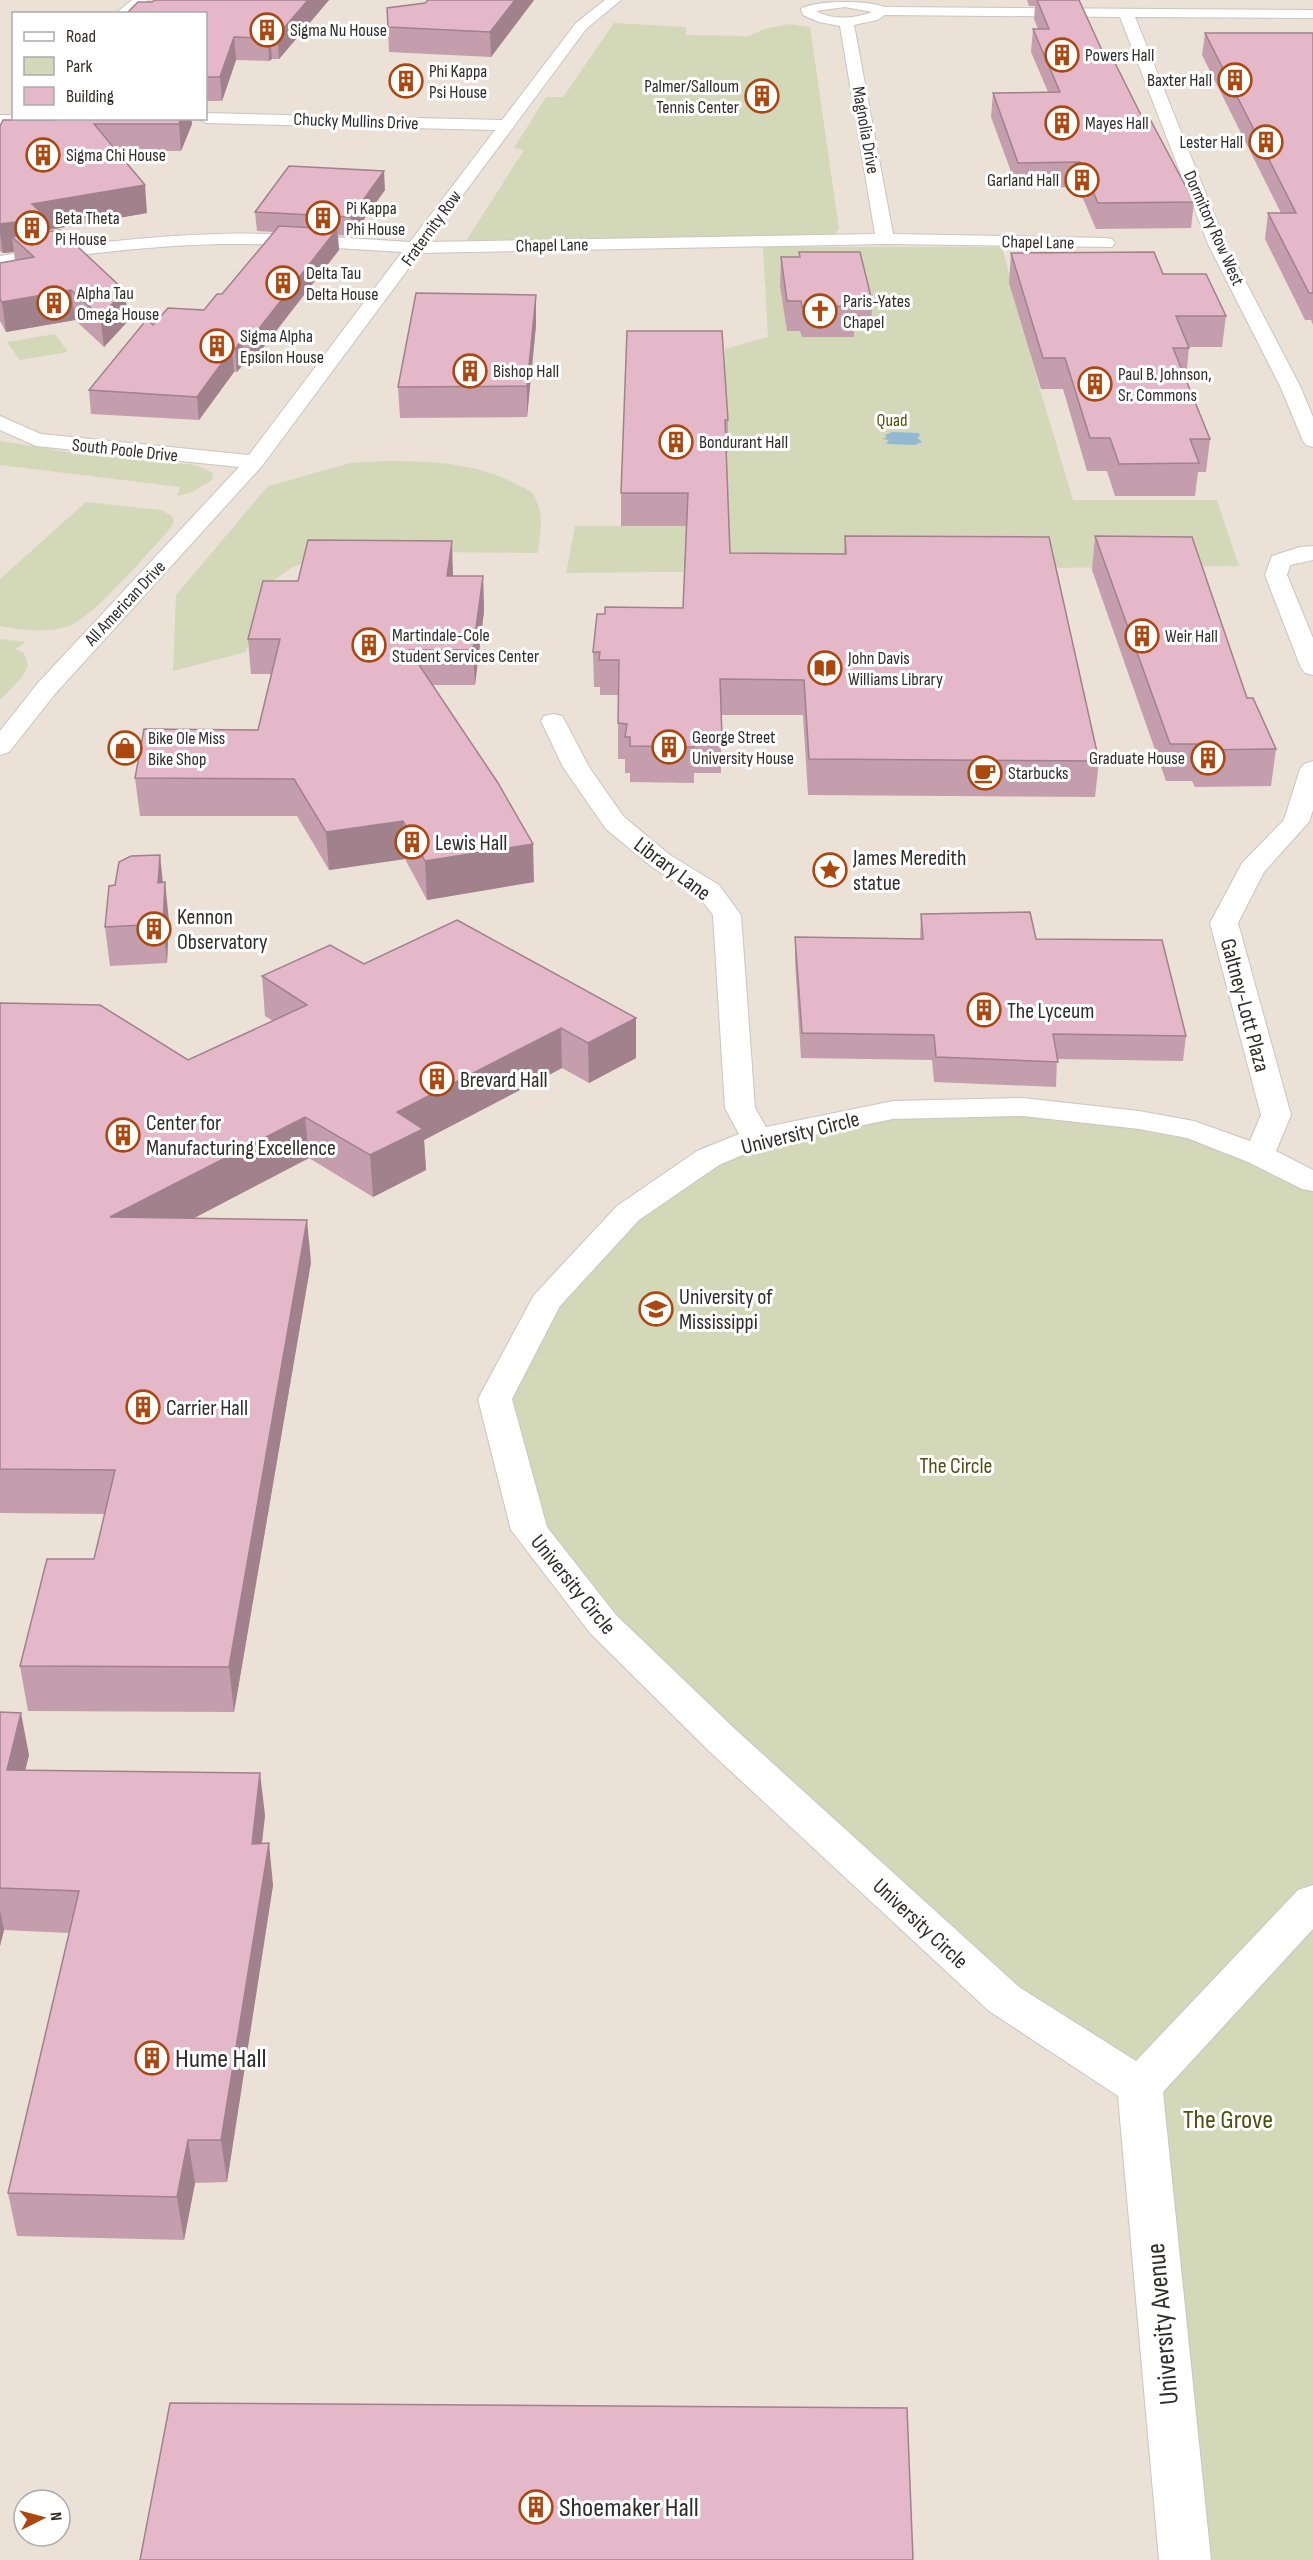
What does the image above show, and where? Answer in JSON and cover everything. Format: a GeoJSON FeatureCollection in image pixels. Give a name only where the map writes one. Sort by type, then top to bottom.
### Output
{"type":"FeatureCollection","features":[{"type":"Feature","properties":{"kind":"street"},"geometry":{"type":"LineString","coordinates":[[125,12],[141,0]]}},
{"type":"Feature","properties":{"kind":"street","name":"Fraternity Row"},"geometry":{"type":"LineString","coordinates":[[255,462],[581,26],[614,0]]}},
{"type":"Feature","properties":{"kind":"street"},"geometry":{"type":"LineString","coordinates":[[881,11],[867,19],[846,20],[818,17],[808,12],[808,9],[819,3],[841,1],[864,3],[881,11],[1313,14]]}},
{"type":"Feature","properties":{"kind":"street","name":"Dormitory Row West"},"geometry":{"type":"LineString","coordinates":[[1125,11],[1217,244],[1290,386],[1313,441]]}},
{"type":"Feature","properties":{"kind":"street","name":"Magnolia Drive"},"geometry":{"type":"LineString","coordinates":[[846,20],[885,239]]}},
{"type":"Feature","properties":{"kind":"street","name":"Chucky Mullins Drive"},"geometry":{"type":"LineString","coordinates":[[207,118],[506,125]]}},
{"type":"Feature","properties":{"kind":"street","name":"Chapel Lane"},"geometry":{"type":"LineString","coordinates":[[0,261],[78,249],[218,239],[273,239],[417,248],[885,239],[1106,243]]}},
{"type":"Feature","properties":{"kind":"street","name":"South Poole Drive"},"geometry":{"type":"LineString","coordinates":[[0,422],[36,440],[255,462]]}},
{"type":"Feature","properties":{"kind":"street","name":"All American Drive"},"geometry":{"type":"LineString","coordinates":[[0,747],[44,691],[255,462]]}},
{"type":"Feature","properties":{"kind":"street"},"geometry":{"type":"LineString","coordinates":[[1313,553],[1300,554],[1280,561],[1276,575],[1313,668]]}},
{"type":"Feature","properties":{"kind":"street","name":"Library Lane"},"geometry":{"type":"LineString","coordinates":[[553,722],[576,767],[615,823],[661,861],[709,891],[727,915],[740,1108],[757,1138]]}},
{"type":"Feature","properties":{"kind":"street","name":"Galtney-Lott Plaza"},"geometry":{"type":"LineString","coordinates":[[1259,1155],[1276,1115],[1224,923],[1252,870],[1296,822],[1313,769]]}},
{"type":"Feature","properties":{"kind":"street","name":"University Circle"},"geometry":{"type":"LineString","coordinates":[[1140,2087],[1004,1999],[722,1740],[603,1624],[529,1530],[495,1399],[546,1302],[628,1213],[708,1158],[757,1138],[894,1110],[1023,1107],[1139,1120],[1194,1130],[1259,1155],[1313,1182]]}},
{"type":"Feature","properties":{"kind":"street"},"geometry":{"type":"LineString","coordinates":[[1140,2087],[1313,1901]]}},
{"type":"Feature","properties":{"kind":"street","name":"University Avenue"},"geometry":{"type":"LineString","coordinates":[[1140,2087],[1185,2560]]}},
{"type":"Feature","properties":{"kind":"shaded area","name":"University of Mississippi"},"geometry":{"type":"Polygon","coordinates":[[[0,0],[1313,0],[1313,2560],[0,2560],[0,0]]]}},
{"type":"Feature","properties":{"kind":"green space"},"geometry":{"type":"Polygon","coordinates":[[[614,23],[686,27],[686,35],[749,36],[764,29],[789,24],[810,27],[839,229],[833,235],[466,241],[524,150],[514,148],[546,97],[563,97],[614,23]]]}},
{"type":"Feature","properties":{"kind":"green space","name":"Quad"},"geometry":{"type":"Polygon","coordinates":[[[763,247],[1002,247],[1039,386],[1073,500],[1217,500],[1239,566],[566,573],[575,526],[727,526],[725,349],[768,337],[763,247]]]}},
{"type":"Feature","properties":{"kind":"green space"},"geometry":{"type":"Polygon","coordinates":[[[55,334],[68,352],[20,360],[7,342],[55,334]]]}},
{"type":"Feature","properties":{"kind":"green space"},"geometry":{"type":"Polygon","coordinates":[[[0,441],[82,454],[196,465],[213,473],[212,480],[192,492],[177,496],[180,487],[0,465],[0,441]]]}},
{"type":"Feature","properties":{"kind":"green space"},"geometry":{"type":"Polygon","coordinates":[[[382,461],[452,464],[469,467],[502,477],[528,490],[533,494],[539,508],[538,553],[333,551],[293,567],[271,582],[259,606],[246,652],[173,671],[176,595],[268,486],[351,463],[382,461]]]}},
{"type":"Feature","properties":{"kind":"green space"},"geometry":{"type":"Polygon","coordinates":[[[86,502],[161,510],[172,516],[174,521],[170,529],[121,582],[80,620],[69,626],[44,630],[0,626],[0,579],[86,502]]]}},
{"type":"Feature","properties":{"kind":"green space"},"geometry":{"type":"Polygon","coordinates":[[[0,639],[26,642],[15,649],[24,653],[28,666],[22,677],[0,700],[0,639]]]}},
{"type":"Feature","properties":{"kind":"green space","name":"The Circle"},"geometry":{"type":"Polygon","coordinates":[[[893,1110],[1139,1120],[1313,1182],[1313,2560],[1185,2560],[1140,2087],[1004,1999],[529,1530],[495,1399],[546,1302],[708,1158],[893,1110]]]}},
{"type":"Feature","properties":{"kind":"water"},"geometry":{"type":"Polygon","coordinates":[[[892,432],[919,433],[920,436],[917,437],[922,442],[915,445],[886,443],[889,440],[882,439],[892,432]]]}},
{"type":"Feature","properties":{"kind":"building"},"geometry":{"type":"Polygon","coordinates":[[[155,0],[308,0],[277,36],[234,37],[220,77],[207,77],[207,12],[128,12],[138,2],[155,0]]]}},
{"type":"Feature","properties":{"kind":"building"},"geometry":{"type":"Polygon","coordinates":[[[428,0],[515,0],[490,32],[388,27],[387,8],[425,3],[428,0]]]}},
{"type":"Feature","properties":{"kind":"building"},"geometry":{"type":"Polygon","coordinates":[[[1037,0],[1079,0],[1105,57],[1112,57],[1144,121],[1151,121],[1194,202],[1098,203],[1080,162],[1018,163],[993,93],[1060,92],[1033,29],[1049,29],[1037,0]]]}},
{"type":"Feature","properties":{"kind":"building"},"geometry":{"type":"Polygon","coordinates":[[[1205,33],[1313,33],[1313,293],[1309,293],[1268,213],[1296,213],[1205,33]]]}},
{"type":"Feature","properties":{"kind":"building"},"geometry":{"type":"Polygon","coordinates":[[[3,120],[180,120],[179,124],[94,124],[145,185],[32,204],[47,218],[0,224],[0,126],[3,120]]]}},
{"type":"Feature","properties":{"kind":"building"},"geometry":{"type":"Polygon","coordinates":[[[289,166],[384,171],[351,217],[255,212],[289,166]]]}},
{"type":"Feature","properties":{"kind":"building"},"geometry":{"type":"Polygon","coordinates":[[[279,226],[337,229],[250,340],[242,340],[235,349],[232,349],[197,397],[89,390],[147,319],[153,325],[168,308],[204,310],[217,294],[222,294],[279,226]]]}},
{"type":"Feature","properties":{"kind":"building"},"geometry":{"type":"Polygon","coordinates":[[[60,230],[125,291],[100,316],[71,290],[2,302],[0,299],[0,263],[34,257],[12,237],[60,230]]]}},
{"type":"Feature","properties":{"kind":"building"},"geometry":{"type":"Polygon","coordinates":[[[799,252],[860,252],[872,301],[854,301],[855,306],[802,307],[801,301],[787,301],[781,257],[800,257],[799,252]]]}},
{"type":"Feature","properties":{"kind":"building","name":"Paul B. Johnson, Sr. Commons"},"geometry":{"type":"Polygon","coordinates":[[[1154,252],[1163,274],[1206,274],[1226,316],[1176,316],[1189,348],[1173,348],[1210,439],[1190,439],[1199,463],[1119,464],[1110,438],[1090,438],[1065,358],[1043,358],[1011,253],[1154,252]]]}},
{"type":"Feature","properties":{"kind":"building","name":"Bishop Hall"},"geometry":{"type":"Polygon","coordinates":[[[416,293],[536,295],[527,386],[398,387],[416,293]]]}},
{"type":"Feature","properties":{"kind":"building"},"geometry":{"type":"Polygon","coordinates":[[[627,331],[722,331],[728,420],[725,420],[730,553],[846,554],[845,536],[1049,537],[1099,761],[809,759],[804,680],[720,679],[722,737],[694,737],[694,747],[630,746],[630,737],[625,737],[627,724],[618,723],[619,660],[599,660],[600,652],[593,652],[597,614],[605,614],[605,607],[683,608],[688,493],[621,493],[627,331]]]}},
{"type":"Feature","properties":{"kind":"building"},"geometry":{"type":"Polygon","coordinates":[[[1095,536],[1192,537],[1247,698],[1253,698],[1276,749],[1200,750],[1197,744],[1170,744],[1095,536]]]}},
{"type":"Feature","properties":{"kind":"building"},"geometry":{"type":"Polygon","coordinates":[[[308,540],[452,541],[447,576],[483,576],[473,650],[409,650],[498,783],[533,844],[425,861],[403,821],[326,832],[294,779],[135,778],[144,729],[258,730],[280,639],[248,639],[263,581],[298,581],[308,540]]]}},
{"type":"Feature","properties":{"kind":"building"},"geometry":{"type":"Polygon","coordinates":[[[160,855],[158,883],[165,882],[163,924],[105,927],[109,886],[115,885],[119,862],[131,856],[160,855]]]}},
{"type":"Feature","properties":{"kind":"building","name":"The Lyceum"},"geometry":{"type":"Polygon","coordinates":[[[1030,912],[1036,939],[1162,940],[1186,1036],[1053,1034],[1058,1062],[936,1057],[934,1035],[802,1033],[795,937],[923,939],[921,914],[1030,912]]]}},
{"type":"Feature","properties":{"kind":"building"},"geometry":{"type":"Polygon","coordinates":[[[457,920],[636,1018],[588,1043],[561,1028],[397,1112],[423,1129],[370,1155],[305,1117],[110,1217],[307,1220],[229,1667],[20,1666],[47,1559],[94,1559],[115,1470],[0,1469],[0,1003],[100,1005],[188,1060],[307,1005],[262,976],[330,945],[364,964],[457,920]]]}},
{"type":"Feature","properties":{"kind":"building","name":"Hume Hall"},"geometry":{"type":"Polygon","coordinates":[[[0,1712],[21,1713],[7,1770],[260,1773],[252,1844],[269,1843],[221,2140],[188,2140],[177,2197],[8,2193],[79,1891],[0,1888],[0,1712]]]}},
{"type":"Feature","properties":{"kind":"building","name":"Shoemaker Hall"},"geometry":{"type":"Polygon","coordinates":[[[170,2403],[907,2408],[913,2560],[140,2560],[170,2403]]]}},
{"type":"Feature","properties":{"kind":"place","name":"Sigma Nu House"},"geometry":{"type":"Point","coordinates":[267,30]}},
{"type":"Feature","properties":{"kind":"place","name":"Powers Hall"},"geometry":{"type":"Point","coordinates":[1062,55]}},
{"type":"Feature","properties":{"kind":"place","name":"Baxter Hall"},"geometry":{"type":"Point","coordinates":[1235,80]}},
{"type":"Feature","properties":{"kind":"place","name":"Phi Kappa Psi House"},"geometry":{"type":"Point","coordinates":[406,81]}},
{"type":"Feature","properties":{"kind":"place","name":"Palmer/Salloum Tennis Center"},"geometry":{"type":"Point","coordinates":[762,96]}},
{"type":"Feature","properties":{"kind":"place","name":"Mayes Hall"},"geometry":{"type":"Point","coordinates":[1062,123]}},
{"type":"Feature","properties":{"kind":"place","name":"Lester Hall"},"geometry":{"type":"Point","coordinates":[1266,142]}},
{"type":"Feature","properties":{"kind":"place","name":"Sigma Chi House"},"geometry":{"type":"Point","coordinates":[43,155]}},
{"type":"Feature","properties":{"kind":"place","name":"Garland Hall"},"geometry":{"type":"Point","coordinates":[1082,180]}},
{"type":"Feature","properties":{"kind":"place","name":"Pi Kappa Phi House"},"geometry":{"type":"Point","coordinates":[323,218]}},
{"type":"Feature","properties":{"kind":"place","name":"Beta Theta Pi House"},"geometry":{"type":"Point","coordinates":[32,228]}},
{"type":"Feature","properties":{"kind":"place","name":"Delta Tau Delta House"},"geometry":{"type":"Point","coordinates":[283,283]}},
{"type":"Feature","properties":{"kind":"place","name":"Alpha Tau Omega House"},"geometry":{"type":"Point","coordinates":[54,303]}},
{"type":"Feature","properties":{"kind":"place","name":"Paris-Yates Chapel"},"geometry":{"type":"Point","coordinates":[820,311]}},
{"type":"Feature","properties":{"kind":"place","name":"Sigma Alpha Epsilon House"},"geometry":{"type":"Point","coordinates":[217,346]}},
{"type":"Feature","properties":{"kind":"place","name":"Bishop Hall"},"geometry":{"type":"Point","coordinates":[470,371]}},
{"type":"Feature","properties":{"kind":"place","name":"Paul B. Johnson, Sr. Commons"},"geometry":{"type":"Point","coordinates":[1095,384]}},
{"type":"Feature","properties":{"kind":"place","name":"Bondurant Hall"},"geometry":{"type":"Point","coordinates":[676,442]}},
{"type":"Feature","properties":{"kind":"place","name":"Weir Hall"},"geometry":{"type":"Point","coordinates":[1142,636]}},
{"type":"Feature","properties":{"kind":"place","name":"Martindale-Cole Student Services Center"},"geometry":{"type":"Point","coordinates":[369,645]}},
{"type":"Feature","properties":{"kind":"place","name":"John Davis Williams Library"},"geometry":{"type":"Point","coordinates":[825,668]}},
{"type":"Feature","properties":{"kind":"place","name":"George Street University House"},"geometry":{"type":"Point","coordinates":[669,747]}},
{"type":"Feature","properties":{"kind":"place","name":"Bike Ole Miss Bike Shop"},"geometry":{"type":"Point","coordinates":[125,748]}},
{"type":"Feature","properties":{"kind":"place","name":"Graduate House"},"geometry":{"type":"Point","coordinates":[1208,758]}},
{"type":"Feature","properties":{"kind":"place","name":"Starbucks"},"geometry":{"type":"Point","coordinates":[985,773]}},
{"type":"Feature","properties":{"kind":"place","name":"Lewis Hall"},"geometry":{"type":"Point","coordinates":[412,842]}},
{"type":"Feature","properties":{"kind":"place","name":"James Meredith statue"},"geometry":{"type":"Point","coordinates":[830,870]}},
{"type":"Feature","properties":{"kind":"place","name":"Kennon Observatory"},"geometry":{"type":"Point","coordinates":[154,929]}},
{"type":"Feature","properties":{"kind":"place","name":"The Lyceum"},"geometry":{"type":"Point","coordinates":[984,1010]}},
{"type":"Feature","properties":{"kind":"place","name":"Brevard Hall"},"geometry":{"type":"Point","coordinates":[437,1079]}},
{"type":"Feature","properties":{"kind":"place","name":"Center for Manufacturing Excellence"},"geometry":{"type":"Point","coordinates":[123,1135]}},
{"type":"Feature","properties":{"kind":"place","name":"University of Mississippi"},"geometry":{"type":"Point","coordinates":[656,1309]}},
{"type":"Feature","properties":{"kind":"place","name":"Carrier Hall"},"geometry":{"type":"Point","coordinates":[143,1407]}},
{"type":"Feature","properties":{"kind":"place","name":"Hume Hall"},"geometry":{"type":"Point","coordinates":[152,2058]}},
{"type":"Feature","properties":{"kind":"place","name":"Shoemaker Hall"},"geometry":{"type":"Point","coordinates":[536,2507]}},
{"type":"Feature","properties":{"kind":"park label","name":"The Grove"},"geometry":{"type":"Point","coordinates":[1228,2119]}}]}
